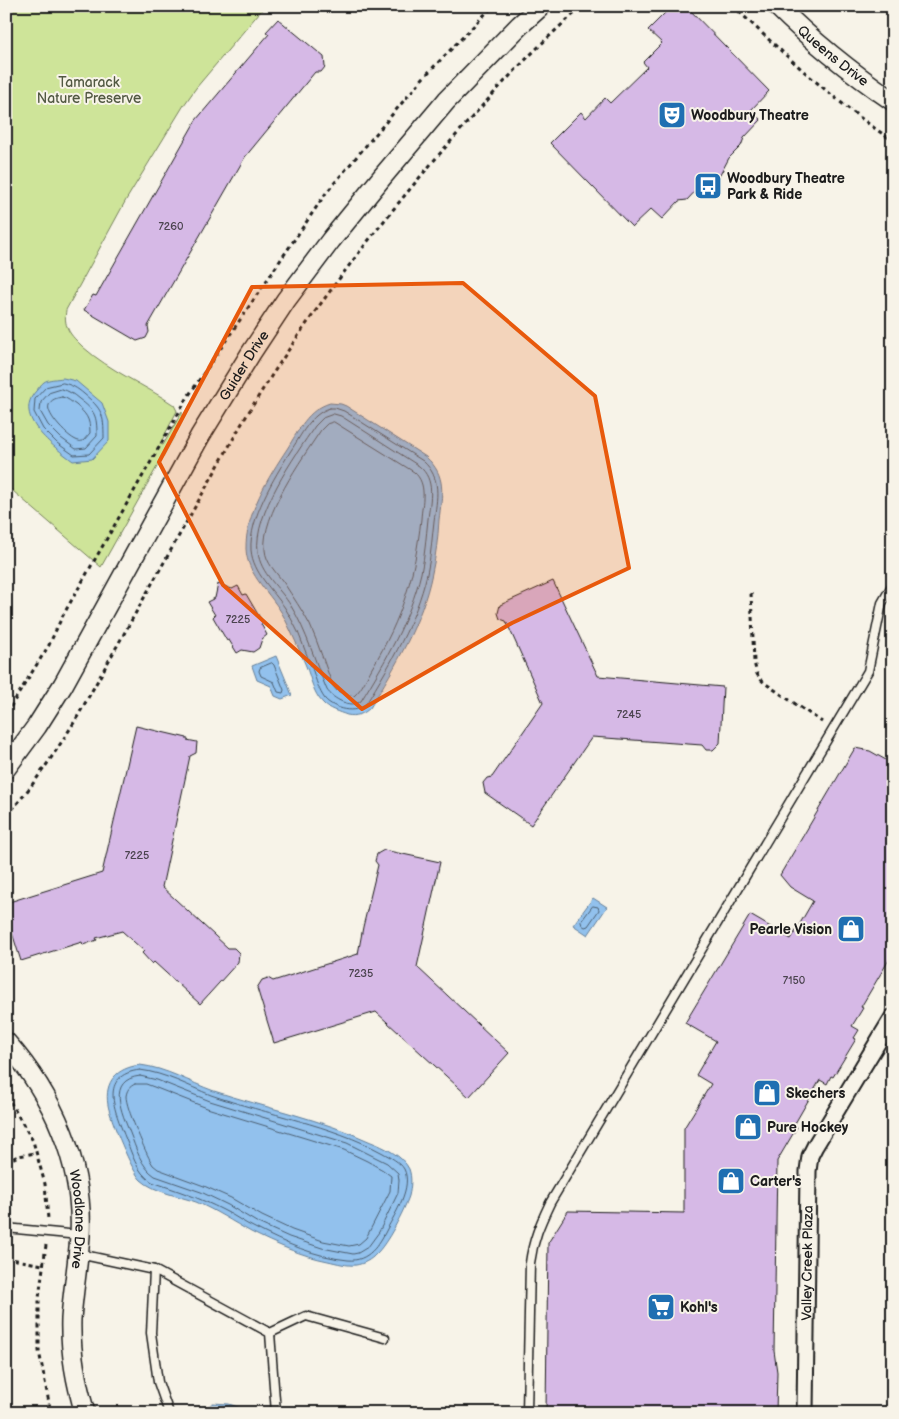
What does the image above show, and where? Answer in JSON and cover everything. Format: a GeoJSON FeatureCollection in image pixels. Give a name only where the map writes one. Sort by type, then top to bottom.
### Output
{"type":"FeatureCollection","features":[{"type":"Feature","properties":{"kind":"street","name":"Guider Drive"},"geometry":{"type":"LineString","coordinates":[[6,768],[37,726],[63,685],[200,436],[286,300],[331,240],[448,100],[520,25],[541,6]]}},
{"type":"Feature","properties":{"kind":"street","name":"Queens Drive"},"geometry":{"type":"LineString","coordinates":[[777,6],[810,37],[859,78],[893,101]]}},
{"type":"Feature","properties":{"kind":"street","name":"Valley Creek Plaza"},"geometry":{"type":"LineString","coordinates":[[805,1413],[808,1171],[810,1156],[893,1017]]}},
{"type":"Feature","properties":{"kind":"street","name":"Woodlane Drive"},"geometry":{"type":"LineString","coordinates":[[6,1042],[22,1060],[44,1093],[62,1129],[74,1166],[79,1198],[79,1244],[71,1322],[74,1364],[85,1413]]}},
{"type":"Feature","properties":{"kind":"lane"},"geometry":{"type":"LineString","coordinates":[[527,1413],[530,1263],[535,1235],[555,1194],[868,670],[882,603],[893,584]]}},
{"type":"Feature","properties":{"kind":"lane"},"geometry":{"type":"LineString","coordinates":[[6,1228],[47,1233],[154,1270],[270,1333]]}},
{"type":"Feature","properties":{"kind":"lane"},"geometry":{"type":"LineString","coordinates":[[154,1270],[151,1333],[158,1382],[169,1413]]}},
{"type":"Feature","properties":{"kind":"lane"},"geometry":{"type":"LineString","coordinates":[[270,1333],[306,1316],[385,1338]]}},
{"type":"Feature","properties":{"kind":"lane"},"geometry":{"type":"LineString","coordinates":[[270,1333],[276,1413]]}},
{"type":"Feature","properties":{"kind":"path"},"geometry":{"type":"LineString","coordinates":[[6,816],[51,760],[75,722],[241,425],[303,329],[359,252],[457,134],[530,56],[583,6]]}},
{"type":"Feature","properties":{"kind":"path"},"geometry":{"type":"LineString","coordinates":[[733,6],[813,80],[893,141]]}},
{"type":"Feature","properties":{"kind":"path"},"geometry":{"type":"LineString","coordinates":[[751,593],[754,662],[757,674],[760,679],[777,693],[833,730]]}},
{"type":"Feature","properties":{"kind":"path"},"geometry":{"type":"LineString","coordinates":[[6,1095],[33,1141],[45,1184],[48,1224],[39,1298],[39,1351],[51,1413]]}},
{"type":"Feature","properties":{"kind":"path"},"geometry":{"type":"LineString","coordinates":[[6,1162],[18,1156],[36,1153]]}},
{"type":"Feature","properties":{"kind":"path"},"geometry":{"type":"LineString","coordinates":[[6,1258],[43,1265]]}},
{"type":"Feature","properties":{"kind":"highlighted area"},"geometry":{"type":"Polygon","coordinates":[[[463,283],[595,396],[629,568],[512,623],[362,709],[223,585],[159,462],[252,287],[463,283]]]}},
{"type":"Feature","properties":{"kind":"green space","name":"Tamarack Nature Preserve"},"geometry":{"type":"Polygon","coordinates":[[[6,6],[265,6],[184,105],[126,200],[66,310],[68,329],[93,356],[174,405],[177,411],[160,444],[163,445],[182,412],[180,426],[101,567],[6,485],[6,6]]]}},
{"type":"Feature","properties":{"kind":"water"},"geometry":{"type":"Polygon","coordinates":[[[63,378],[76,381],[102,403],[109,422],[109,441],[92,459],[73,461],[47,440],[32,421],[29,411],[30,401],[36,391],[46,381],[63,378]]]}},
{"type":"Feature","properties":{"kind":"water"},"geometry":{"type":"Polygon","coordinates":[[[330,403],[346,406],[426,457],[437,471],[442,486],[436,553],[422,609],[407,643],[370,708],[354,716],[331,709],[320,699],[287,623],[255,576],[247,559],[246,549],[249,523],[259,496],[273,471],[309,416],[315,410],[330,403]]]}},
{"type":"Feature","properties":{"kind":"water"},"geometry":{"type":"Polygon","coordinates":[[[276,656],[292,695],[282,699],[275,696],[271,686],[257,680],[252,666],[276,656]]]}},
{"type":"Feature","properties":{"kind":"water"},"geometry":{"type":"Polygon","coordinates":[[[593,898],[607,907],[588,935],[573,925],[593,898]]]}},
{"type":"Feature","properties":{"kind":"water"},"geometry":{"type":"Polygon","coordinates":[[[140,1065],[168,1072],[214,1091],[333,1127],[393,1152],[409,1169],[411,1186],[407,1202],[390,1235],[380,1249],[369,1260],[356,1265],[318,1259],[270,1241],[196,1202],[160,1191],[146,1184],[137,1175],[127,1156],[113,1121],[107,1097],[110,1083],[114,1077],[125,1069],[140,1065]]]}},
{"type":"Feature","properties":{"kind":"water"},"geometry":{"type":"Polygon","coordinates":[[[213,1403],[229,1404],[255,1413],[198,1413],[213,1403]]]}},
{"type":"Feature","properties":{"kind":"building","name":"Woodbury Theatre"},"geometry":{"type":"Polygon","coordinates":[[[672,6],[686,6],[769,91],[751,110],[761,120],[729,158],[717,179],[701,185],[687,200],[679,201],[662,219],[651,209],[632,227],[550,143],[581,112],[586,118],[605,98],[610,103],[647,67],[643,62],[662,43],[648,30],[672,6]]]}},
{"type":"Feature","properties":{"kind":"building"},"geometry":{"type":"Polygon","coordinates":[[[278,19],[324,57],[325,67],[321,72],[315,72],[245,157],[148,326],[149,332],[146,338],[137,341],[84,310],[93,295],[96,296],[196,120],[269,34],[266,32],[278,19]]]}},
{"type":"Feature","properties":{"kind":"building"},"geometry":{"type":"Polygon","coordinates":[[[553,581],[598,676],[723,687],[720,743],[713,750],[706,750],[702,745],[592,737],[531,825],[485,793],[483,783],[487,778],[492,777],[543,703],[506,621],[500,619],[498,613],[500,605],[553,581]]]}},
{"type":"Feature","properties":{"kind":"building"},"geometry":{"type":"Polygon","coordinates":[[[218,584],[232,589],[238,586],[243,595],[246,594],[263,623],[261,624],[267,635],[262,639],[259,648],[253,652],[242,650],[237,653],[229,640],[227,641],[213,617],[215,615],[207,602],[215,598],[218,584]]]}},
{"type":"Feature","properties":{"kind":"building"},"geometry":{"type":"Polygon","coordinates":[[[136,726],[197,742],[196,753],[190,756],[162,887],[228,948],[234,948],[239,953],[238,962],[200,1004],[154,962],[152,964],[142,953],[144,951],[122,931],[96,938],[97,940],[83,945],[82,942],[21,961],[6,914],[6,903],[102,873],[136,726]]]}},
{"type":"Feature","properties":{"kind":"building"},"geometry":{"type":"Polygon","coordinates":[[[855,748],[870,751],[893,764],[893,953],[852,1026],[859,1030],[854,1038],[856,1039],[827,1084],[820,1080],[794,1125],[797,1127],[777,1161],[774,1351],[777,1372],[776,1413],[546,1412],[548,1243],[568,1211],[684,1213],[684,1128],[711,1084],[696,1075],[716,1041],[685,1023],[750,915],[791,939],[813,901],[790,887],[780,875],[855,748]]]}},
{"type":"Feature","properties":{"kind":"building"},"geometry":{"type":"Polygon","coordinates":[[[384,850],[440,862],[417,967],[509,1053],[469,1097],[376,1012],[274,1043],[257,988],[262,980],[268,978],[273,981],[358,954],[378,865],[375,861],[377,854],[384,850]]]}},
{"type":"Feature","properties":{"kind":"place","name":"Woodbury Theatre"},"geometry":{"type":"Point","coordinates":[672,115]}},
{"type":"Feature","properties":{"kind":"place","name":"Woodbury Theatre Park & Ride"},"geometry":{"type":"Point","coordinates":[708,186]}},
{"type":"Feature","properties":{"kind":"place","name":"Pearle Vision"},"geometry":{"type":"Point","coordinates":[851,929]}},
{"type":"Feature","properties":{"kind":"place","name":"Skechers"},"geometry":{"type":"Point","coordinates":[767,1093]}},
{"type":"Feature","properties":{"kind":"place","name":"Pure Hockey"},"geometry":{"type":"Point","coordinates":[748,1127]}},
{"type":"Feature","properties":{"kind":"place","name":"Carter's"},"geometry":{"type":"Point","coordinates":[731,1181]}},
{"type":"Feature","properties":{"kind":"place","name":"Kohl's"},"geometry":{"type":"Point","coordinates":[661,1307]}}]}
